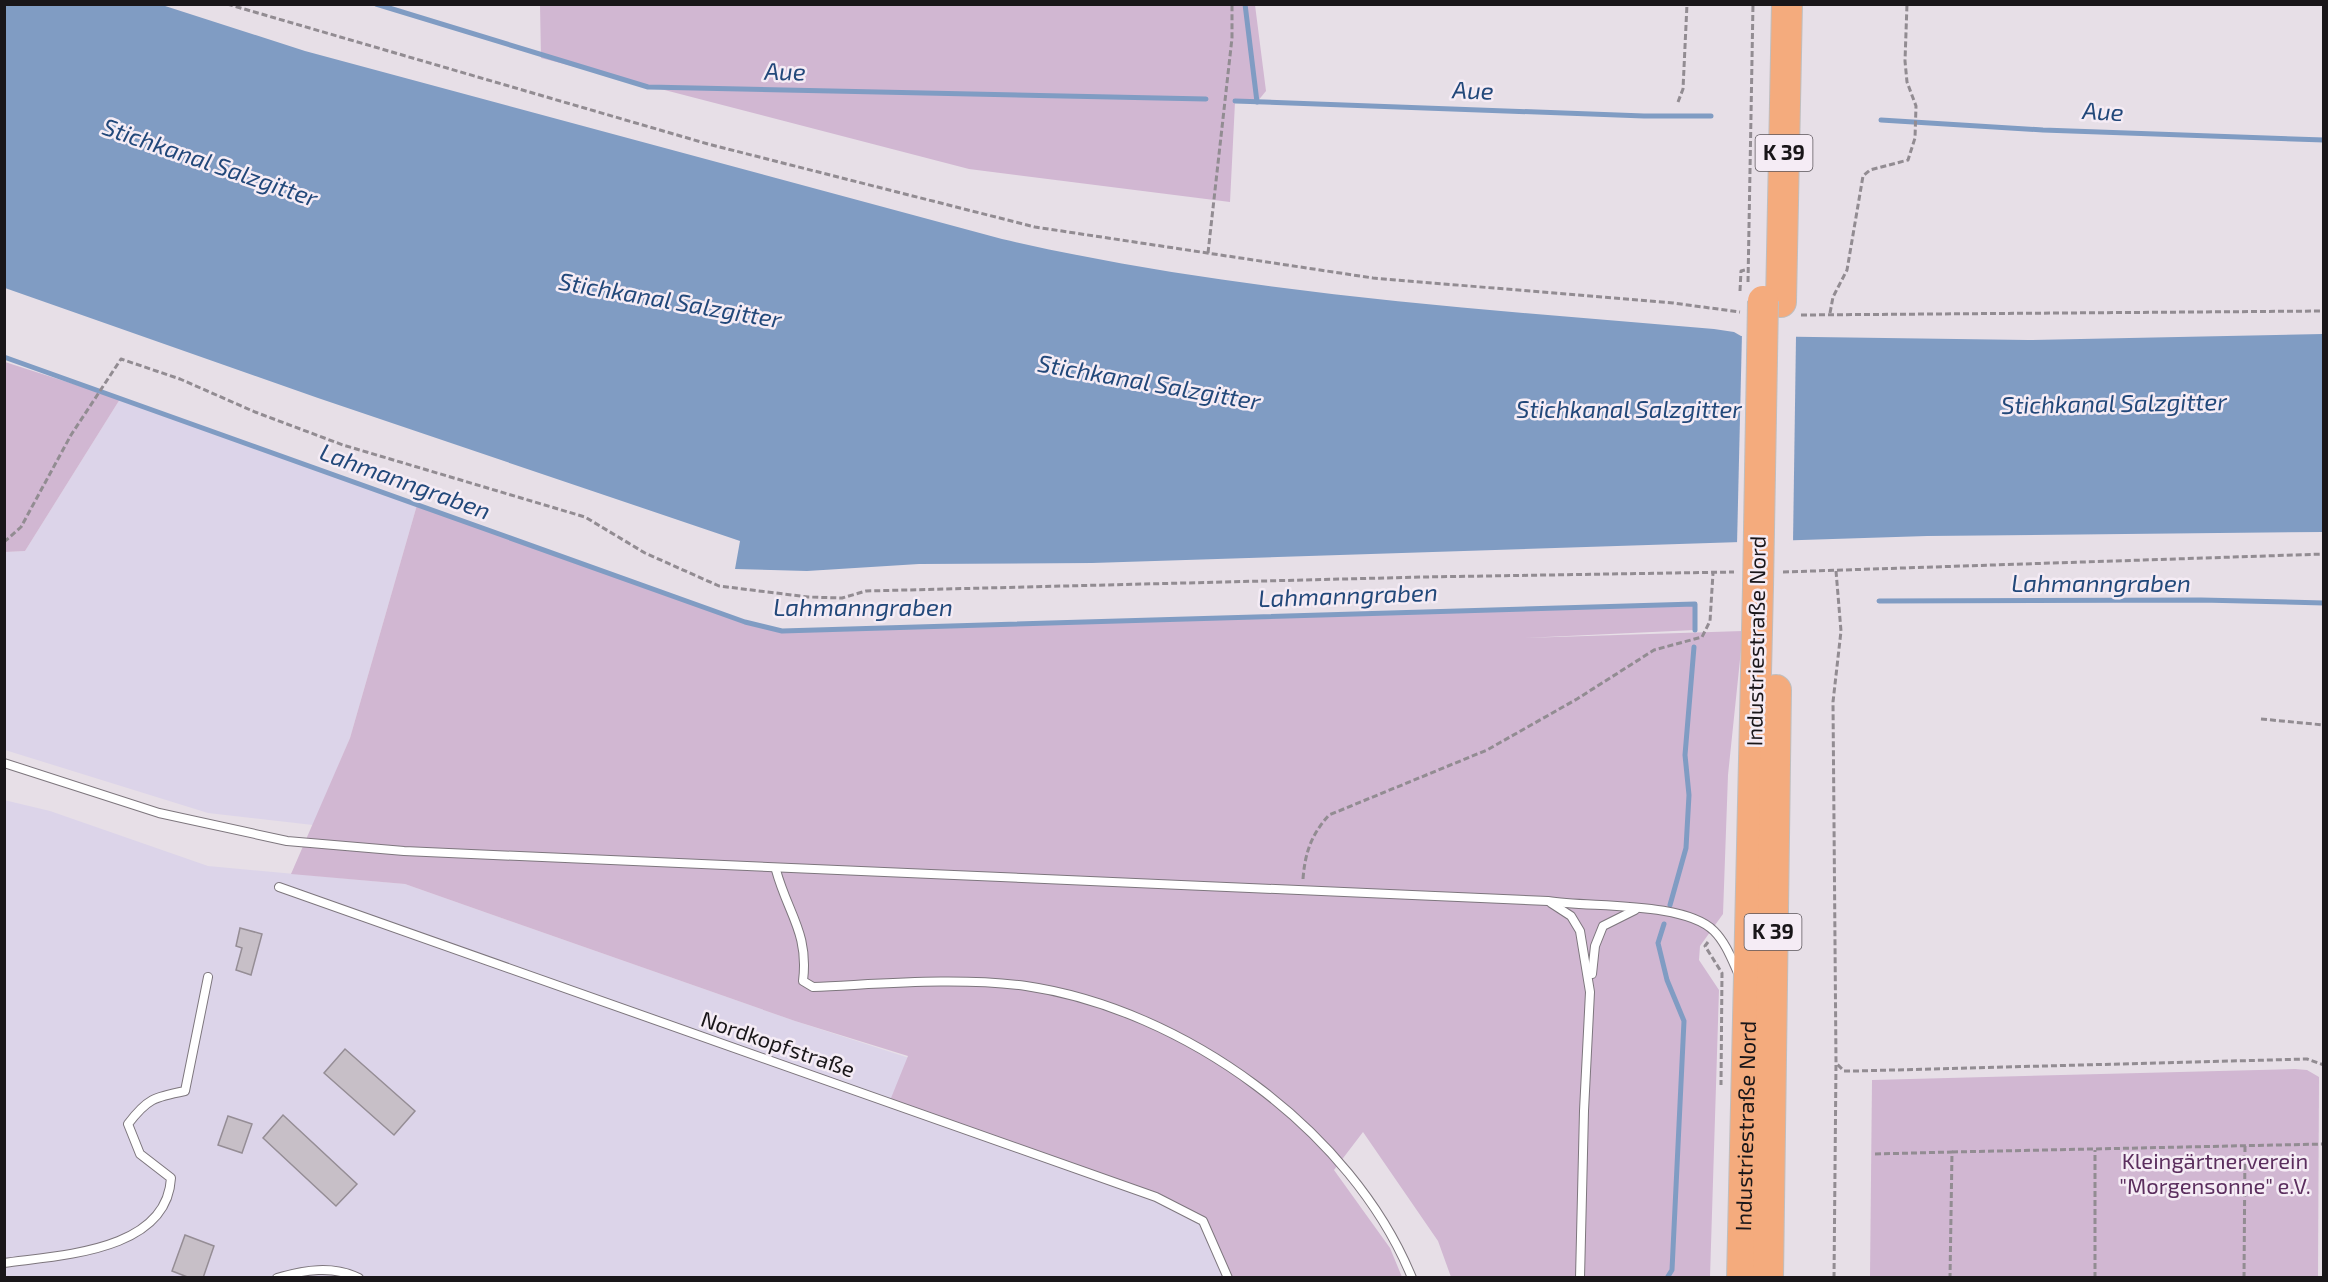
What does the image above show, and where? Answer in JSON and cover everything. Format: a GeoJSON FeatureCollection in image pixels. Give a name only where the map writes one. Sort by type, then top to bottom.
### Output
{"type":"FeatureCollection","features":[{"type":"Feature","properties":{"kind":"highway","name":"Industriestraße Nord"},"geometry":{"type":"LineString","coordinates":[[1748,1275],[1763,579],[1768,4]]}},
{"type":"Feature","properties":{"kind":"highway","name":"Industriestraße Nord"},"geometry":{"type":"LineString","coordinates":[[1764,298],[1786,4]]}},
{"type":"Feature","properties":{"kind":"highway","name":"Industriestraße Nord"},"geometry":{"type":"LineString","coordinates":[[1748,1275],[1747,995],[1763,579]]}},
{"type":"Feature","properties":{"kind":"lane"},"geometry":{"type":"LineString","coordinates":[[4,763],[159,813],[287,841],[404,851],[776,870],[1548,901],[1578,906],[1680,912],[1712,929],[1724,944],[1747,995]]}},
{"type":"Feature","properties":{"kind":"lane"},"geometry":{"type":"LineString","coordinates":[[776,870],[782,891],[803,939],[806,961],[803,981],[813,987],[972,983],[1027,987],[1097,1003],[1178,1036],[1254,1084],[1310,1129],[1370,1201],[1400,1246],[1412,1278]]}},
{"type":"Feature","properties":{"kind":"lane","name":"Nordkopfstraße"},"geometry":{"type":"LineString","coordinates":[[279,886],[1156,1197],[1203,1221],[1228,1278]]}},
{"type":"Feature","properties":{"kind":"lane"},"geometry":{"type":"LineString","coordinates":[[1548,901],[1571,916],[1580,931],[1590,992]]}},
{"type":"Feature","properties":{"kind":"lane"},"geometry":{"type":"LineString","coordinates":[[1580,1278],[1584,1111],[1590,992],[1598,936],[1610,921],[1639,908]]}},
{"type":"Feature","properties":{"kind":"lane"},"geometry":{"type":"LineString","coordinates":[[4,1263],[107,1246],[146,1228],[170,1192],[171,1178],[140,1154],[128,1124],[143,1105],[162,1095],[185,1091],[208,977]]}},
{"type":"Feature","properties":{"kind":"lane"},"geometry":{"type":"LineString","coordinates":[[276,1278],[310,1269],[348,1272],[359,1278]]}},
{"type":"Feature","properties":{"kind":"path"},"geometry":{"type":"LineString","coordinates":[[227,4],[708,144],[1035,226],[1208,253],[1232,38],[1232,4]]}},
{"type":"Feature","properties":{"kind":"path"},"geometry":{"type":"LineString","coordinates":[[1678,102],[1683,89],[1687,4]]}},
{"type":"Feature","properties":{"kind":"path"},"geometry":{"type":"LineString","coordinates":[[1753,4],[1764,298]]}},
{"type":"Feature","properties":{"kind":"path"},"geometry":{"type":"LineString","coordinates":[[1830,314],[1833,297],[1847,270],[1863,176],[1870,170],[1908,160],[1915,138],[1916,106],[1907,82],[1905,61],[1907,4]]}},
{"type":"Feature","properties":{"kind":"path"},"geometry":{"type":"LineString","coordinates":[[4,542],[21,527],[71,435],[121,359],[180,379],[255,412],[343,445],[585,517],[645,554],[719,586],[780,595],[842,598],[866,591],[1423,576],[1713,573],[1763,579],[1836,571],[2324,554]]}},
{"type":"Feature","properties":{"kind":"path"},"geometry":{"type":"LineString","coordinates":[[1834,1278],[1836,1063],[1833,702],[1841,632],[1836,571]]}},
{"type":"Feature","properties":{"kind":"path"},"geometry":{"type":"LineString","coordinates":[[1302,890],[1305,855],[1315,830],[1329,815],[1488,750],[1577,699],[1654,650],[1702,637],[1710,621],[1713,573]]}},
{"type":"Feature","properties":{"kind":"path"},"geometry":{"type":"LineString","coordinates":[[2261,719],[2324,725]]}},
{"type":"Feature","properties":{"kind":"path"},"geometry":{"type":"LineString","coordinates":[[1836,1063],[1844,1071],[2307,1059],[2324,1065]]}},
{"type":"Feature","properties":{"kind":"path"},"geometry":{"type":"LineString","coordinates":[[1875,1154],[2324,1144]]}},
{"type":"Feature","properties":{"kind":"path"},"geometry":{"type":"LineString","coordinates":[[2244,1278],[2246,1146]]}},
{"type":"Feature","properties":{"kind":"path"},"geometry":{"type":"LineString","coordinates":[[2094,1278],[2095,1150]]}},
{"type":"Feature","properties":{"kind":"path"},"geometry":{"type":"LineString","coordinates":[[1950,1278],[1952,1152]]}},
{"type":"Feature","properties":{"kind":"shaded area"},"geometry":{"type":"Polygon","coordinates":[[[120,399],[417,505],[350,738],[313,825],[208,813],[5,750],[5,552],[25,551],[120,399]]]}},
{"type":"Feature","properties":{"kind":"shaded area"},"geometry":{"type":"Polygon","coordinates":[[[4,800],[50,811],[208,866],[405,884],[795,1021],[1240,1165],[1261,1277],[5,1277],[4,800]]]}},
{"type":"Feature","properties":{"kind":"green space"},"geometry":{"type":"Polygon","coordinates":[[[540,5],[1255,5],[1266,91],[1257,102],[1235,102],[1230,202],[969,169],[541,58],[540,5]]]}},
{"type":"Feature","properties":{"kind":"green space"},"geometry":{"type":"Polygon","coordinates":[[[5,362],[120,399],[25,551],[5,552],[5,362]]]}},
{"type":"Feature","properties":{"kind":"green space"},"geometry":{"type":"Polygon","coordinates":[[[417,505],[745,622],[782,631],[1695,604],[1695,630],[1524,638],[1743,631],[1728,775],[1723,914],[1700,946],[1699,960],[1719,990],[1710,1277],[1451,1277],[1438,1241],[1363,1132],[1334,1170],[1390,1248],[1402,1277],[1228,1277],[1202,1221],[1156,1197],[889,1103],[908,1056],[795,1021],[405,884],[291,874],[350,738],[417,505]]]}},
{"type":"Feature","properties":{"kind":"green space","name":"Kleingärtnerverein \"Morgensonne\" e.V."},"geometry":{"type":"Polygon","coordinates":[[[2307,1070],[2319,1077],[2318,1277],[1870,1277],[1872,1080],[2307,1070]]]}},
{"type":"Feature","properties":{"kind":"water","name":"Stichkanal Salzgitter"},"geometry":{"type":"Polygon","coordinates":[[[5,5],[162,5],[305,51],[1002,239],[1090,258],[1268,286],[1446,306],[1714,329],[1734,332],[1741,336],[2028,340],[2323,334],[2323,532],[1927,536],[1092,563],[919,564],[807,571],[735,569],[740,541],[318,398],[5,288],[5,5]]]}},
{"type":"Feature","properties":{"kind":"pier"},"geometry":{"type":"Polygon","coordinates":[[[1742,333],[1796,336],[1793,543],[1737,545],[1742,333]]]}},
{"type":"Feature","properties":{"kind":"building"},"geometry":{"type":"Polygon","coordinates":[[[240,928],[262,934],[251,975],[236,970],[242,948],[236,946],[240,928]]]}},
{"type":"Feature","properties":{"kind":"building"},"geometry":{"type":"Polygon","coordinates":[[[345,1049],[415,1111],[394,1135],[324,1073],[345,1049]]]}},
{"type":"Feature","properties":{"kind":"building"},"geometry":{"type":"Polygon","coordinates":[[[283,1115],[357,1184],[336,1206],[263,1138],[283,1115]]]}},
{"type":"Feature","properties":{"kind":"building"},"geometry":{"type":"Polygon","coordinates":[[[228,1116],[252,1124],[242,1153],[218,1145],[228,1116]]]}},
{"type":"Feature","properties":{"kind":"building"},"geometry":{"type":"Polygon","coordinates":[[[185,1235],[214,1246],[203,1278],[190,1278],[172,1271],[185,1235]]]}},
{"type":"Feature","properties":{"kind":"waterway","name":"Aue"},"geometry":{"type":"LineString","coordinates":[[376,4],[648,87],[1206,99]]}},
{"type":"Feature","properties":{"kind":"waterway"},"geometry":{"type":"LineString","coordinates":[[1245,4],[1257,102]]}},
{"type":"Feature","properties":{"kind":"waterway","name":"Aue"},"geometry":{"type":"LineString","coordinates":[[1235,101],[1644,116],[1711,116]]}},
{"type":"Feature","properties":{"kind":"waterway","name":"Aue"},"geometry":{"type":"LineString","coordinates":[[1881,120],[2043,130],[2324,140]]}},
{"type":"Feature","properties":{"kind":"waterway","name":"Lahmanngraben"},"geometry":{"type":"LineString","coordinates":[[4,357],[745,622],[782,631],[1695,604],[1695,630]]}},
{"type":"Feature","properties":{"kind":"waterway","name":"Lahmanngraben"},"geometry":{"type":"LineString","coordinates":[[1879,601],[2201,600],[2324,603]]}},
{"type":"Feature","properties":{"kind":"waterway"},"geometry":{"type":"LineString","coordinates":[[1670,905],[1686,848],[1689,795],[1685,755],[1694,647]]}},
{"type":"Feature","properties":{"kind":"waterway"},"geometry":{"type":"LineString","coordinates":[[1664,924],[1658,943],[1667,980],[1684,1021],[1672,1270],[1667,1278]]}}]}
